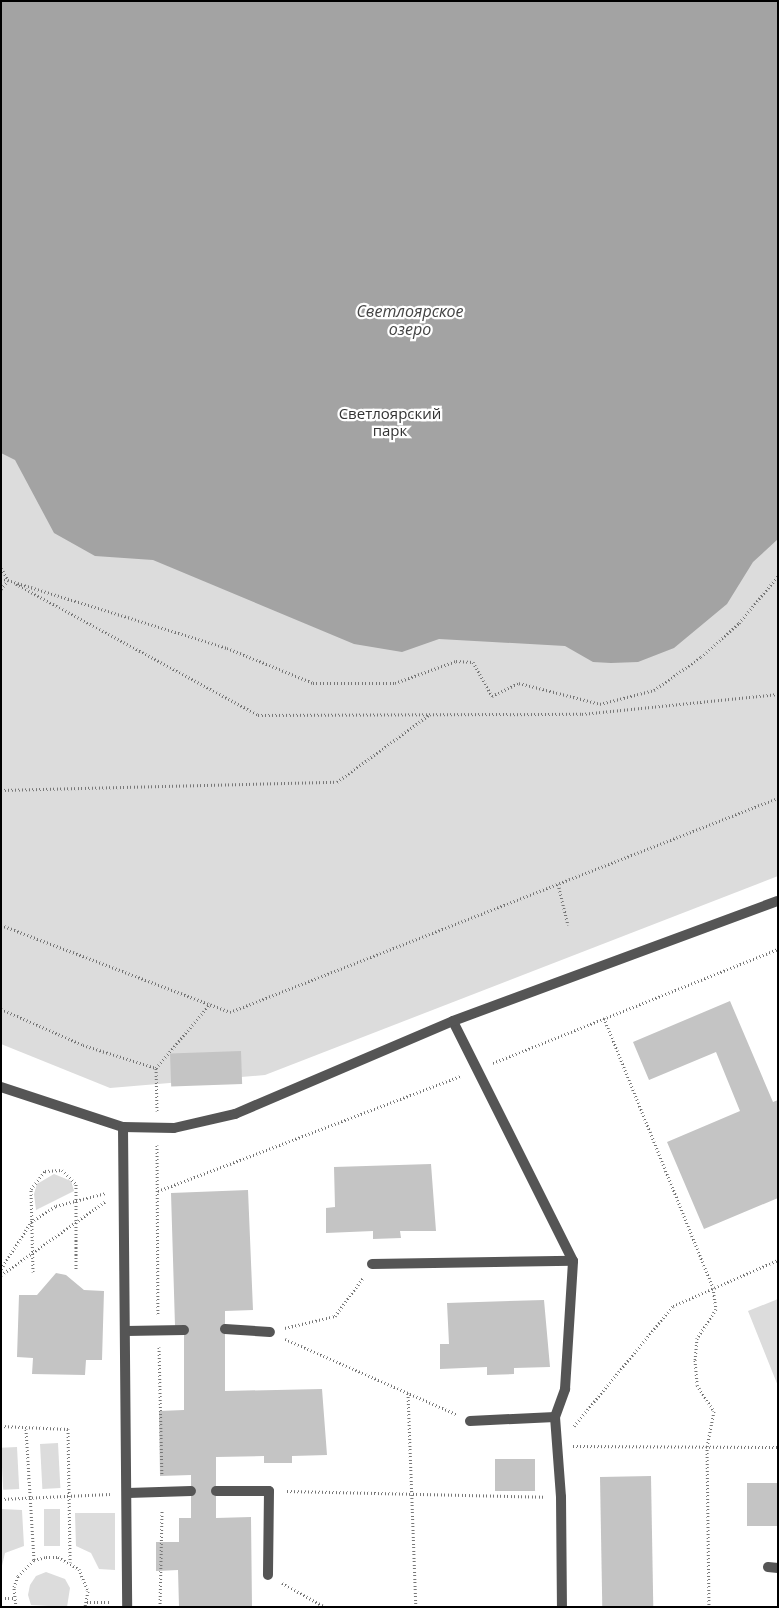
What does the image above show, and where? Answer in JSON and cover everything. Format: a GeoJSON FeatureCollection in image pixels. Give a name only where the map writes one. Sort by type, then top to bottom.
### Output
{"type":"FeatureCollection","features":[{"type":"Feature","properties":{"kind":"street"},"geometry":{"type":"LineString","coordinates":[[1,1088],[123,1127],[174,1128],[236,1114],[453,1021],[778,901]]}},
{"type":"Feature","properties":{"kind":"street"},"geometry":{"type":"LineString","coordinates":[[453,1021],[573,1261],[565,1389],[555,1417],[561,1498],[562,1607]]}},
{"type":"Feature","properties":{"kind":"street"},"geometry":{"type":"LineString","coordinates":[[123,1127],[128,1493],[127,1605]]}},
{"type":"Feature","properties":{"kind":"street"},"geometry":{"type":"LineString","coordinates":[[372,1264],[573,1261]]}},
{"type":"Feature","properties":{"kind":"street"},"geometry":{"type":"LineString","coordinates":[[225,1329],[270,1332]]}},
{"type":"Feature","properties":{"kind":"street"},"geometry":{"type":"LineString","coordinates":[[126,1331],[184,1330]]}},
{"type":"Feature","properties":{"kind":"street"},"geometry":{"type":"LineString","coordinates":[[470,1421],[555,1417]]}},
{"type":"Feature","properties":{"kind":"street"},"geometry":{"type":"LineString","coordinates":[[128,1493],[191,1491]]}},
{"type":"Feature","properties":{"kind":"street"},"geometry":{"type":"LineString","coordinates":[[216,1491],[268,1491],[268,1575]]}},
{"type":"Feature","properties":{"kind":"path"},"geometry":{"type":"LineString","coordinates":[[1,568],[8,580],[258,715],[582,714],[778,694]]}},
{"type":"Feature","properties":{"kind":"path"},"geometry":{"type":"LineString","coordinates":[[1,578],[227,648],[314,682],[396,683],[456,661],[473,662],[492,696],[519,683],[600,704],[654,690],[701,657],[739,623],[778,576]]}},
{"type":"Feature","properties":{"kind":"path"},"geometry":{"type":"LineString","coordinates":[[1,589],[8,580]]}},
{"type":"Feature","properties":{"kind":"path"},"geometry":{"type":"LineString","coordinates":[[1,790],[337,782],[430,714]]}},
{"type":"Feature","properties":{"kind":"path"},"geometry":{"type":"LineString","coordinates":[[1,925],[230,1012],[778,798]]}},
{"type":"Feature","properties":{"kind":"path"},"geometry":{"type":"LineString","coordinates":[[558,884],[568,925]]}},
{"type":"Feature","properties":{"kind":"path"},"geometry":{"type":"LineString","coordinates":[[1,1009],[83,1046],[156,1068],[210,1004]]}},
{"type":"Feature","properties":{"kind":"path"},"geometry":{"type":"LineString","coordinates":[[604,1018],[713,1288],[716,1309],[697,1338],[695,1360],[697,1385],[714,1411],[707,1446],[709,1607]]}},
{"type":"Feature","properties":{"kind":"path"},"geometry":{"type":"LineString","coordinates":[[33,1272],[31,1254],[31,1189],[45,1171],[62,1170],[76,1184],[76,1270]]}},
{"type":"Feature","properties":{"kind":"path"},"geometry":{"type":"LineString","coordinates":[[158,1191],[158,1330],[162,1492],[160,1607]]}},
{"type":"Feature","properties":{"kind":"path"},"geometry":{"type":"LineString","coordinates":[[1,1269],[31,1222],[56,1206],[76,1198],[108,1193]]}},
{"type":"Feature","properties":{"kind":"path"},"geometry":{"type":"LineString","coordinates":[[1,1275],[108,1199]]}},
{"type":"Feature","properties":{"kind":"path"},"geometry":{"type":"LineString","coordinates":[[558,1446],[672,1306],[778,1260]]}},
{"type":"Feature","properties":{"kind":"path"},"geometry":{"type":"LineString","coordinates":[[270,1332],[335,1316],[372,1264]]}},
{"type":"Feature","properties":{"kind":"path"},"geometry":{"type":"LineString","coordinates":[[270,1332],[470,1421]]}},
{"type":"Feature","properties":{"kind":"path"},"geometry":{"type":"LineString","coordinates":[[408,1393],[416,1607]]}},
{"type":"Feature","properties":{"kind":"path"},"geometry":{"type":"LineString","coordinates":[[1,1426],[26,1429],[68,1429],[70,1562]]}},
{"type":"Feature","properties":{"kind":"path"},"geometry":{"type":"LineString","coordinates":[[26,1429],[34,1560]]}},
{"type":"Feature","properties":{"kind":"path"},"geometry":{"type":"LineString","coordinates":[[558,1446],[778,1447]]}},
{"type":"Feature","properties":{"kind":"path"},"geometry":{"type":"LineString","coordinates":[[268,1491],[561,1498]]}},
{"type":"Feature","properties":{"kind":"path"},"geometry":{"type":"LineString","coordinates":[[1,1498],[128,1493]]}},
{"type":"Feature","properties":{"kind":"path"},"geometry":{"type":"LineString","coordinates":[[16,1607],[14,1598],[18,1576],[34,1560],[58,1557],[70,1562],[85,1579],[87,1602],[85,1607]]}},
{"type":"Feature","properties":{"kind":"path"},"geometry":{"type":"LineString","coordinates":[[268,1575],[325,1607]]}},
{"type":"Feature","properties":{"kind":"path"},"geometry":{"type":"LineString","coordinates":[[1,1598],[14,1598]]}},
{"type":"Feature","properties":{"kind":"path"},"geometry":{"type":"LineString","coordinates":[[87,1602],[127,1605]]}},
{"type":"Feature","properties":{"kind":"green space","name":"Светлоярское озеро"},"geometry":{"type":"Polygon","coordinates":[[[1,1],[778,1],[778,876],[265,1075],[110,1088],[1,1044],[1,1]]]}},
{"type":"Feature","properties":{"kind":"green space"},"geometry":{"type":"Polygon","coordinates":[[[54,1174],[71,1181],[74,1191],[36,1210],[34,1194],[37,1184],[54,1174]]]}},
{"type":"Feature","properties":{"kind":"green space"},"geometry":{"type":"Polygon","coordinates":[[[778,1299],[778,1386],[748,1311],[778,1299]]]}},
{"type":"Feature","properties":{"kind":"green space"},"geometry":{"type":"Polygon","coordinates":[[[58,1443],[60,1488],[42,1489],[40,1444],[58,1443]]]}},
{"type":"Feature","properties":{"kind":"green space"},"geometry":{"type":"Polygon","coordinates":[[[17,1447],[19,1489],[3,1490],[1,1448],[17,1447]]]}},
{"type":"Feature","properties":{"kind":"green space"},"geometry":{"type":"Polygon","coordinates":[[[1,1509],[22,1510],[24,1546],[5,1553],[1,1570],[1,1509]]]}},
{"type":"Feature","properties":{"kind":"green space"},"geometry":{"type":"Polygon","coordinates":[[[44,1509],[60,1509],[60,1546],[44,1546],[44,1509]]]}},
{"type":"Feature","properties":{"kind":"green space"},"geometry":{"type":"Polygon","coordinates":[[[75,1513],[115,1513],[115,1570],[99,1569],[91,1553],[76,1546],[75,1513]]]}},
{"type":"Feature","properties":{"kind":"green space"},"geometry":{"type":"Polygon","coordinates":[[[46,1572],[65,1579],[70,1588],[67,1607],[31,1605],[28,1595],[30,1585],[36,1576],[46,1572]]]}},
{"type":"Feature","properties":{"kind":"water","name":"Светлоярское озеро"},"geometry":{"type":"Polygon","coordinates":[[[1,1],[778,1],[778,539],[753,562],[727,604],[674,648],[638,662],[611,663],[593,662],[565,646],[439,639],[402,652],[354,644],[153,560],[95,556],[54,533],[15,460],[1,453],[1,1]]]}},
{"type":"Feature","properties":{"kind":"building"},"geometry":{"type":"Polygon","coordinates":[[[730,1001],[773,1102],[778,1100],[778,1198],[704,1229],[667,1142],[740,1111],[716,1052],[649,1080],[633,1042],[730,1001]]]}},
{"type":"Feature","properties":{"kind":"building"},"geometry":{"type":"Polygon","coordinates":[[[241,1051],[242,1084],[171,1086],[170,1053],[241,1051]]]}},
{"type":"Feature","properties":{"kind":"building"},"geometry":{"type":"Polygon","coordinates":[[[431,1164],[436,1231],[400,1231],[401,1238],[373,1239],[373,1231],[326,1233],[326,1208],[335,1207],[334,1167],[431,1164]]]}},
{"type":"Feature","properties":{"kind":"building"},"geometry":{"type":"Polygon","coordinates":[[[248,1190],[253,1310],[225,1311],[225,1391],[322,1389],[327,1455],[292,1456],[292,1463],[264,1463],[264,1456],[216,1457],[216,1518],[251,1517],[252,1607],[179,1607],[178,1570],[156,1571],[156,1542],[179,1542],[179,1518],[191,1518],[191,1475],[160,1476],[159,1411],[184,1410],[184,1325],[175,1326],[171,1193],[248,1190]]]}},
{"type":"Feature","properties":{"kind":"building"},"geometry":{"type":"Polygon","coordinates":[[[56,1273],[66,1275],[84,1290],[104,1291],[102,1360],[86,1360],[85,1375],[32,1374],[33,1358],[17,1357],[19,1295],[37,1295],[56,1273]]]}},
{"type":"Feature","properties":{"kind":"building"},"geometry":{"type":"Polygon","coordinates":[[[544,1300],[550,1367],[514,1368],[514,1374],[487,1375],[487,1367],[440,1369],[440,1344],[449,1344],[447,1303],[544,1300]]]}},
{"type":"Feature","properties":{"kind":"building"},"geometry":{"type":"Polygon","coordinates":[[[495,1459],[535,1459],[535,1491],[495,1491],[495,1459]]]}},
{"type":"Feature","properties":{"kind":"building"},"geometry":{"type":"Polygon","coordinates":[[[651,1476],[653,1607],[602,1607],[600,1477],[651,1476]]]}},
{"type":"Feature","properties":{"kind":"building"},"geometry":{"type":"Polygon","coordinates":[[[747,1483],[778,1483],[778,1526],[747,1526],[747,1483]]]}},
{"type":"Feature","properties":{"kind":"park label","name":"Светлоярский парк"},"geometry":{"type":"Point","coordinates":[390,422]}}]}
